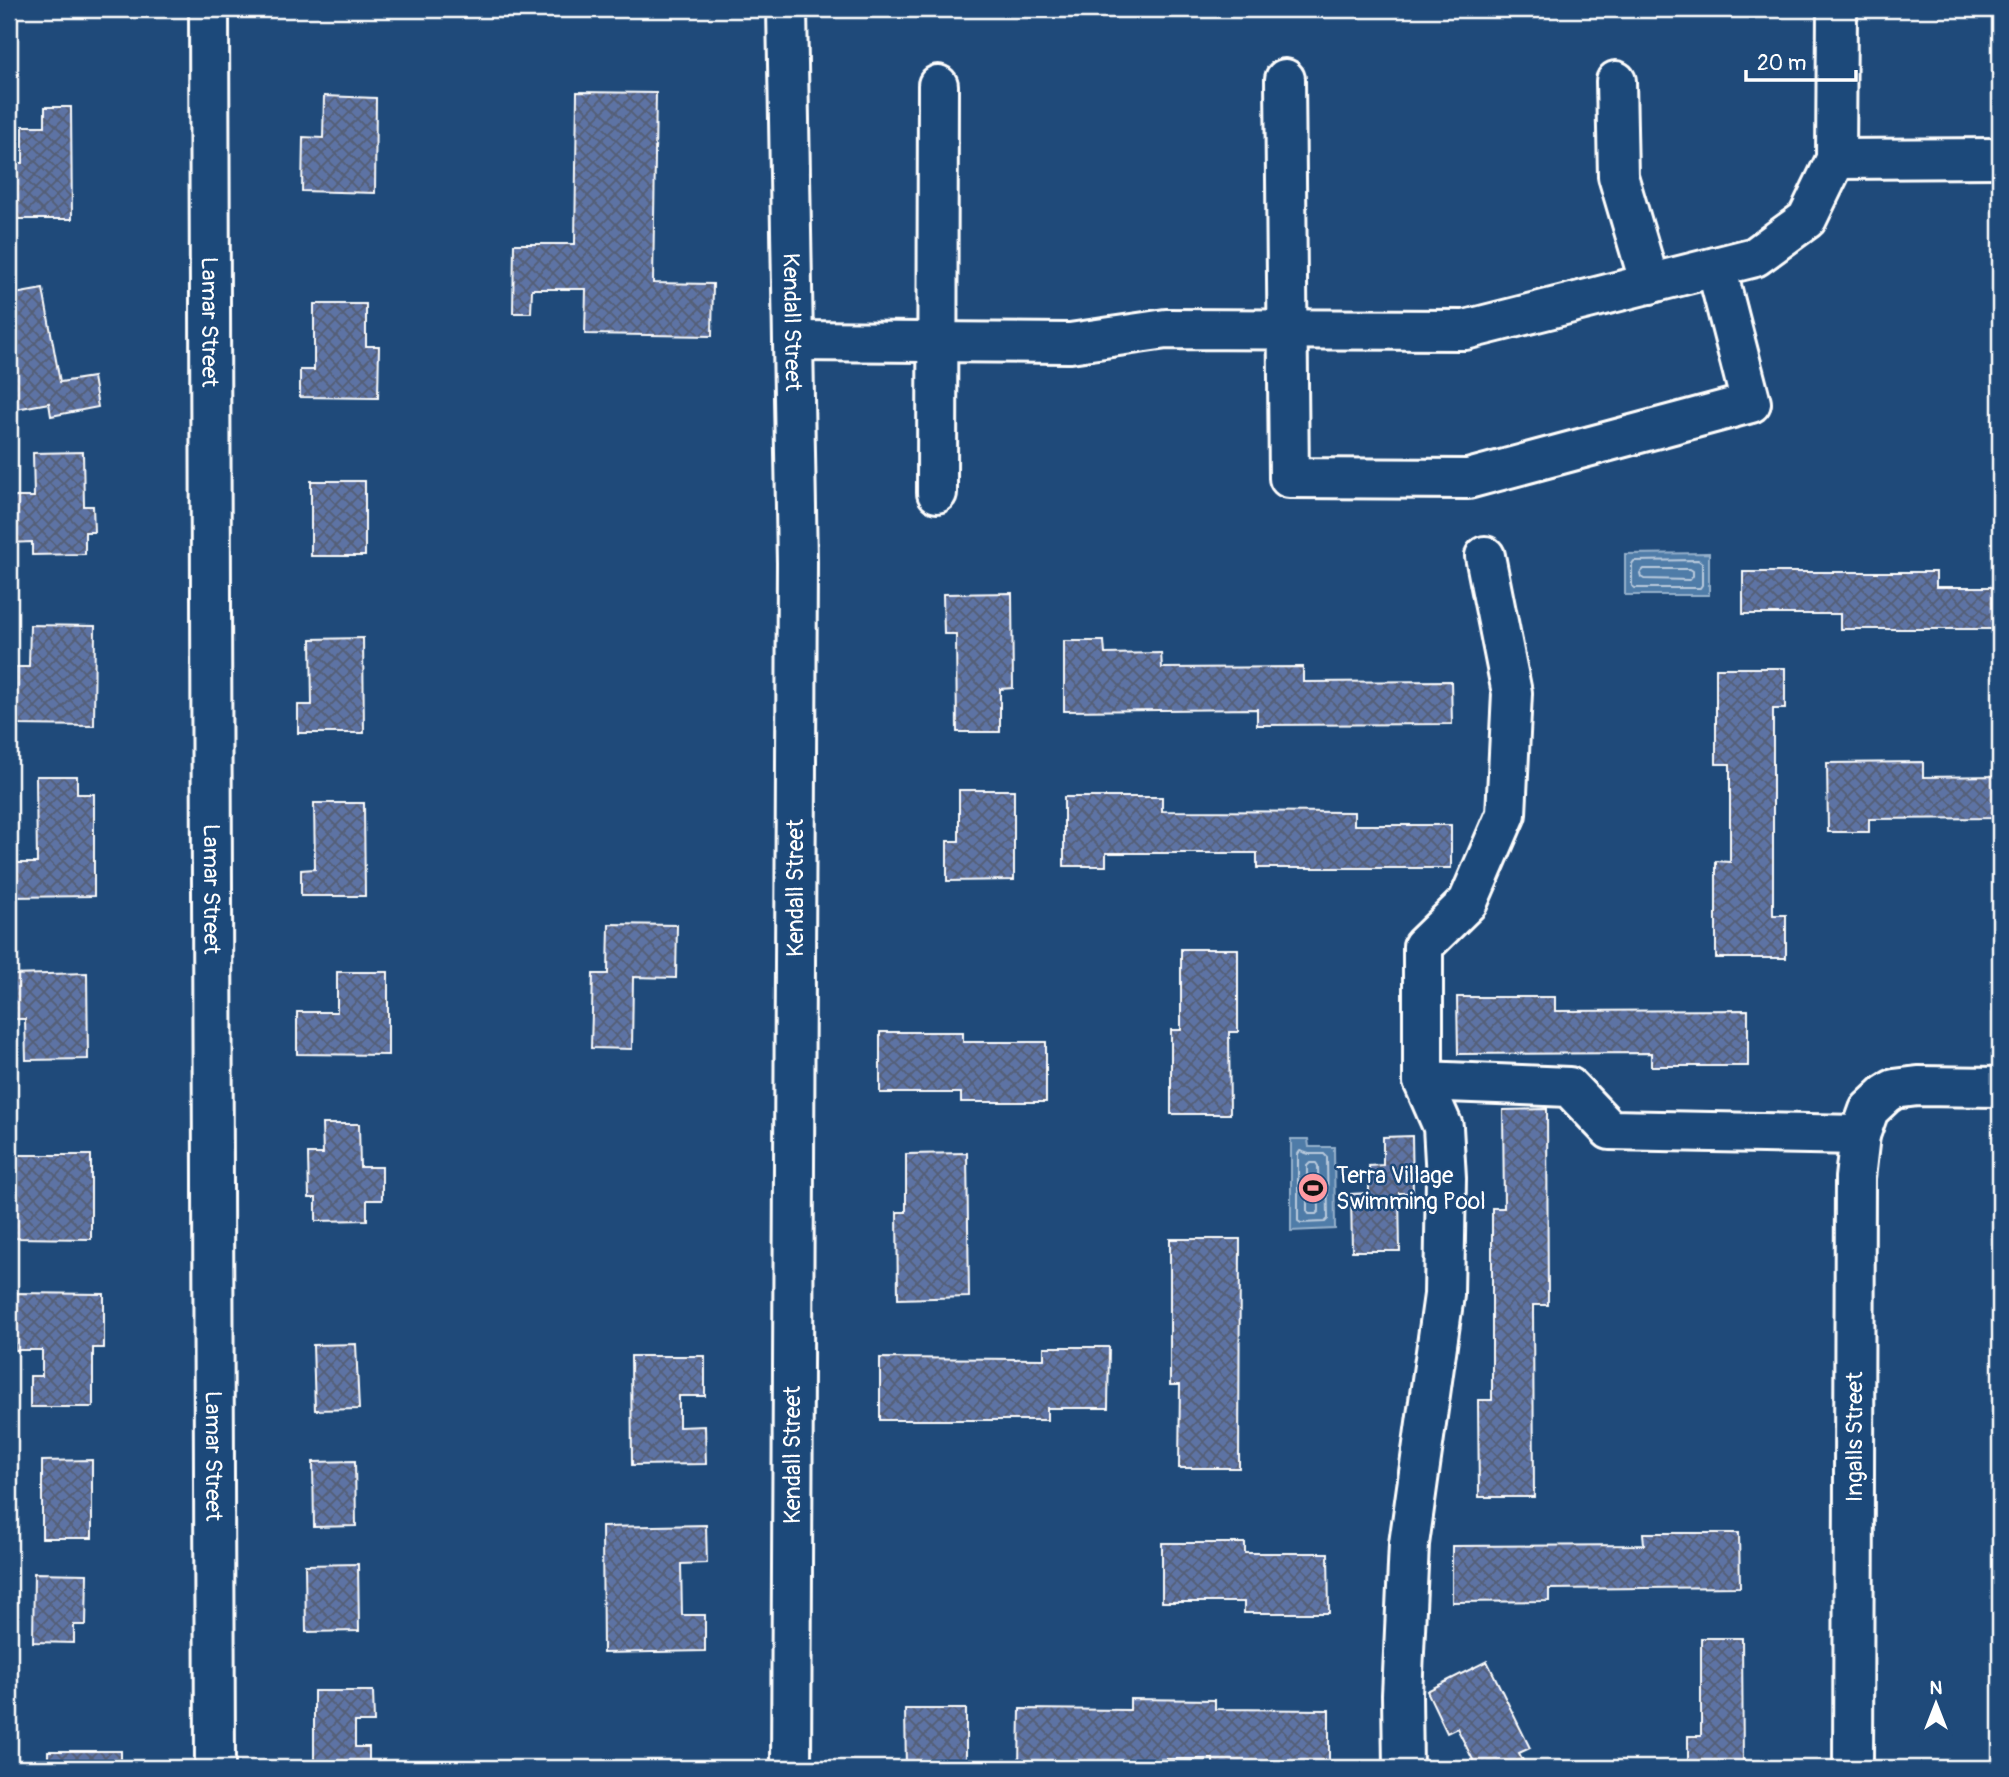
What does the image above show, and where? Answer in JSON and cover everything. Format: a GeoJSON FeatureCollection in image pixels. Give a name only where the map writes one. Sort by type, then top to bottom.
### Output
{"type":"FeatureCollection","features":[{"type":"Feature","properties":{"kind":"street","name":"Lamar Street"},"geometry":{"type":"LineString","coordinates":[[209,9],[215,1768]]}},
{"type":"Feature","properties":{"kind":"street","name":"Kendall Street"},"geometry":{"type":"LineString","coordinates":[[787,9],[797,563],[791,1768]]}},
{"type":"Feature","properties":{"kind":"street"},"geometry":{"type":"LineString","coordinates":[[793,341],[1070,343],[1166,329],[1465,330],[1755,257],[1807,219],[1836,159],[1837,9]]}},
{"type":"Feature","properties":{"kind":"street"},"geometry":{"type":"LineString","coordinates":[[1285,79],[1289,478],[1468,479],[1751,403],[1716,267]]}},
{"type":"Feature","properties":{"kind":"street"},"geometry":{"type":"LineString","coordinates":[[1616,81],[1618,176],[1650,284]]}},
{"type":"Feature","properties":{"kind":"street"},"geometry":{"type":"LineString","coordinates":[[937,493],[938,85]]}},
{"type":"Feature","properties":{"kind":"street"},"geometry":{"type":"LineString","coordinates":[[1836,159],[2000,158]]}},
{"type":"Feature","properties":{"kind":"street"},"geometry":{"type":"LineString","coordinates":[[1403,1768],[1402,1695],[1409,1544],[1444,1295],[1446,1178],[1443,1127],[1423,1081],[1423,946],[1468,902],[1506,814],[1512,693],[1485,556]]}},
{"type":"Feature","properties":{"kind":"street"},"geometry":{"type":"LineString","coordinates":[[1423,1081],[1569,1087],[1610,1130],[1864,1122],[1894,1089],[1918,1086],[2000,1087]]}},
{"type":"Feature","properties":{"kind":"street","name":"Ingalls Street"},"geometry":{"type":"LineString","coordinates":[[1853,1768],[1855,1178],[1864,1122]]}},
{"type":"Feature","properties":{"kind":"water"},"geometry":{"type":"Polygon","coordinates":[[[1709,553],[1709,595],[1625,595],[1625,554],[1709,553]]]}},
{"type":"Feature","properties":{"kind":"water","name":"Terra Village Swimming Pool"},"geometry":{"type":"Polygon","coordinates":[[[1291,1139],[1308,1139],[1309,1147],[1334,1147],[1335,1229],[1291,1231],[1291,1139]]]}},
{"type":"Feature","properties":{"kind":"building"},"geometry":{"type":"Polygon","coordinates":[[[577,92],[656,93],[653,283],[713,284],[712,336],[585,334],[586,289],[532,289],[531,313],[513,313],[514,244],[575,244],[577,92]]]}},
{"type":"Feature","properties":{"kind":"building"},"geometry":{"type":"Polygon","coordinates":[[[324,96],[376,98],[375,193],[302,191],[303,137],[323,138],[324,96]]]}},
{"type":"Feature","properties":{"kind":"building"},"geometry":{"type":"Polygon","coordinates":[[[45,107],[71,107],[72,219],[9,219],[9,163],[23,163],[23,126],[45,126],[45,107]]]}},
{"type":"Feature","properties":{"kind":"building"},"geometry":{"type":"Polygon","coordinates":[[[43,289],[60,382],[93,377],[98,407],[51,416],[49,403],[16,409],[9,371],[9,295],[43,289]]]}},
{"type":"Feature","properties":{"kind":"building"},"geometry":{"type":"Polygon","coordinates":[[[314,304],[366,304],[366,346],[379,346],[378,398],[300,397],[300,370],[314,370],[314,304]]]}},
{"type":"Feature","properties":{"kind":"building"},"geometry":{"type":"Polygon","coordinates":[[[83,452],[84,506],[93,506],[94,532],[85,532],[85,554],[32,555],[32,542],[9,543],[9,497],[34,497],[33,453],[83,452]]]}},
{"type":"Feature","properties":{"kind":"building"},"geometry":{"type":"Polygon","coordinates":[[[311,481],[365,481],[365,556],[311,556],[311,481]]]}},
{"type":"Feature","properties":{"kind":"building"},"geometry":{"type":"Polygon","coordinates":[[[1743,572],[1936,572],[1936,587],[2000,587],[2000,629],[1840,629],[1840,614],[1743,614],[1743,572]]]}},
{"type":"Feature","properties":{"kind":"building"},"geometry":{"type":"Polygon","coordinates":[[[1012,593],[1013,688],[1000,689],[1000,732],[957,732],[956,634],[944,634],[943,594],[1012,593]]]}},
{"type":"Feature","properties":{"kind":"building"},"geometry":{"type":"Polygon","coordinates":[[[30,625],[95,626],[94,726],[16,725],[16,667],[29,667],[30,625]]]}},
{"type":"Feature","properties":{"kind":"building"},"geometry":{"type":"Polygon","coordinates":[[[363,638],[364,733],[298,733],[298,705],[312,705],[311,639],[363,638]]]}},
{"type":"Feature","properties":{"kind":"building"},"geometry":{"type":"Polygon","coordinates":[[[1064,641],[1104,641],[1105,654],[1161,653],[1162,668],[1303,667],[1303,682],[1451,681],[1452,724],[1257,725],[1257,709],[1064,711],[1064,641]]]}},
{"type":"Feature","properties":{"kind":"building"},"geometry":{"type":"Polygon","coordinates":[[[1716,668],[1785,668],[1785,709],[1773,709],[1773,915],[1786,915],[1786,958],[1716,958],[1716,861],[1730,862],[1730,764],[1716,764],[1716,668]]]}},
{"type":"Feature","properties":{"kind":"building"},"geometry":{"type":"Polygon","coordinates":[[[1923,762],[1923,777],[2000,776],[2000,818],[1869,819],[1869,832],[1828,832],[1827,763],[1923,762]]]}},
{"type":"Feature","properties":{"kind":"building"},"geometry":{"type":"Polygon","coordinates":[[[36,776],[77,776],[77,794],[94,794],[94,896],[9,897],[9,863],[37,863],[36,776]]]}},
{"type":"Feature","properties":{"kind":"building"},"geometry":{"type":"Polygon","coordinates":[[[959,790],[1014,790],[1014,880],[947,881],[947,841],[959,841],[959,790]]]}},
{"type":"Feature","properties":{"kind":"building"},"geometry":{"type":"Polygon","coordinates":[[[1064,797],[1162,797],[1162,811],[1354,812],[1354,825],[1451,825],[1451,868],[1257,868],[1257,853],[1106,853],[1106,866],[1064,866],[1064,797]]]}},
{"type":"Feature","properties":{"kind":"building"},"geometry":{"type":"Polygon","coordinates":[[[314,803],[364,803],[365,896],[301,896],[301,870],[315,869],[314,803]]]}},
{"type":"Feature","properties":{"kind":"building"},"geometry":{"type":"Polygon","coordinates":[[[609,924],[677,925],[676,978],[633,977],[632,1049],[591,1048],[593,974],[608,974],[609,924]]]}},
{"type":"Feature","properties":{"kind":"building"},"geometry":{"type":"Polygon","coordinates":[[[1181,949],[1238,949],[1238,1032],[1229,1032],[1230,1114],[1171,1114],[1171,1030],[1181,1030],[1181,949]]]}},
{"type":"Feature","properties":{"kind":"building"},"geometry":{"type":"Polygon","coordinates":[[[337,972],[388,972],[388,1055],[297,1054],[297,1012],[337,1012],[337,972]]]}},
{"type":"Feature","properties":{"kind":"building"},"geometry":{"type":"Polygon","coordinates":[[[87,973],[88,1059],[26,1060],[25,1019],[9,1019],[9,975],[87,973]]]}},
{"type":"Feature","properties":{"kind":"building"},"geometry":{"type":"Polygon","coordinates":[[[1457,997],[1555,997],[1555,1011],[1748,1010],[1748,1066],[1651,1066],[1651,1053],[1458,1054],[1457,997]]]}},
{"type":"Feature","properties":{"kind":"building"},"geometry":{"type":"Polygon","coordinates":[[[880,1032],[963,1032],[963,1042],[1046,1042],[1046,1102],[961,1102],[961,1093],[880,1093],[880,1032]]]}},
{"type":"Feature","properties":{"kind":"building"},"geometry":{"type":"Polygon","coordinates":[[[1547,1109],[1548,1305],[1533,1305],[1534,1497],[1479,1497],[1478,1400],[1492,1400],[1492,1208],[1504,1208],[1503,1110],[1547,1109]]]}},
{"type":"Feature","properties":{"kind":"building"},"geometry":{"type":"Polygon","coordinates":[[[322,1124],[359,1124],[360,1167],[382,1167],[382,1200],[367,1200],[367,1220],[316,1221],[316,1198],[309,1198],[308,1154],[323,1154],[322,1124]]]}},
{"type":"Feature","properties":{"kind":"building"},"geometry":{"type":"Polygon","coordinates":[[[1412,1136],[1413,1193],[1399,1193],[1400,1251],[1352,1251],[1351,1194],[1369,1193],[1369,1166],[1383,1165],[1383,1137],[1412,1136]]]}},
{"type":"Feature","properties":{"kind":"building"},"geometry":{"type":"Polygon","coordinates":[[[967,1153],[969,1297],[898,1299],[897,1212],[906,1212],[906,1154],[967,1153]]]}},
{"type":"Feature","properties":{"kind":"building"},"geometry":{"type":"Polygon","coordinates":[[[13,1155],[91,1155],[91,1239],[12,1238],[13,1155]]]}},
{"type":"Feature","properties":{"kind":"building"},"geometry":{"type":"Polygon","coordinates":[[[1170,1239],[1240,1239],[1239,1468],[1179,1468],[1180,1385],[1170,1385],[1170,1239]]]}},
{"type":"Feature","properties":{"kind":"building"},"geometry":{"type":"Polygon","coordinates":[[[15,1293],[104,1294],[104,1348],[93,1348],[93,1407],[30,1407],[30,1376],[42,1376],[42,1350],[15,1350],[15,1293]]]}},
{"type":"Feature","properties":{"kind":"building"},"geometry":{"type":"Polygon","coordinates":[[[356,1344],[359,1409],[315,1410],[313,1345],[356,1344]]]}},
{"type":"Feature","properties":{"kind":"building"},"geometry":{"type":"Polygon","coordinates":[[[1044,1347],[1109,1347],[1108,1408],[1047,1408],[1047,1420],[880,1420],[880,1358],[1044,1359],[1044,1347]]]}},
{"type":"Feature","properties":{"kind":"building"},"geometry":{"type":"Polygon","coordinates":[[[631,1356],[705,1356],[705,1396],[679,1396],[679,1427],[705,1426],[706,1464],[632,1465],[631,1356]]]}},
{"type":"Feature","properties":{"kind":"building"},"geometry":{"type":"Polygon","coordinates":[[[92,1460],[92,1538],[42,1538],[42,1461],[92,1460]]]}},
{"type":"Feature","properties":{"kind":"building"},"geometry":{"type":"Polygon","coordinates":[[[355,1461],[356,1526],[314,1527],[313,1462],[355,1461]]]}},
{"type":"Feature","properties":{"kind":"building"},"geometry":{"type":"Polygon","coordinates":[[[706,1525],[707,1563],[681,1564],[682,1615],[705,1615],[705,1651],[603,1653],[602,1527],[706,1525]]]}},
{"type":"Feature","properties":{"kind":"building"},"geometry":{"type":"Polygon","coordinates":[[[1643,1533],[1739,1533],[1740,1587],[1549,1589],[1549,1601],[1452,1602],[1452,1546],[1644,1545],[1643,1533]]]}},
{"type":"Feature","properties":{"kind":"building"},"geometry":{"type":"Polygon","coordinates":[[[1162,1543],[1245,1543],[1245,1553],[1328,1553],[1329,1613],[1244,1613],[1244,1602],[1162,1602],[1162,1543]]]}},
{"type":"Feature","properties":{"kind":"building"},"geometry":{"type":"Polygon","coordinates":[[[358,1564],[359,1631],[306,1632],[305,1565],[358,1564]]]}},
{"type":"Feature","properties":{"kind":"building"},"geometry":{"type":"Polygon","coordinates":[[[34,1573],[87,1574],[86,1625],[74,1625],[74,1643],[33,1642],[34,1573]]]}},
{"type":"Feature","properties":{"kind":"building"},"geometry":{"type":"Polygon","coordinates":[[[1701,1638],[1742,1638],[1743,1768],[1688,1768],[1688,1736],[1701,1736],[1701,1638]]]}},
{"type":"Feature","properties":{"kind":"building"},"geometry":{"type":"Polygon","coordinates":[[[1487,1661],[1530,1748],[1519,1753],[1527,1768],[1477,1768],[1457,1728],[1447,1733],[1427,1691],[1487,1661]]]}},
{"type":"Feature","properties":{"kind":"building"},"geometry":{"type":"Polygon","coordinates":[[[314,1691],[373,1691],[374,1722],[355,1722],[355,1747],[369,1747],[369,1768],[314,1768],[314,1691]]]}},
{"type":"Feature","properties":{"kind":"building"},"geometry":{"type":"Polygon","coordinates":[[[1130,1699],[1215,1700],[1215,1709],[1329,1710],[1329,1768],[1213,1768],[1213,1759],[1133,1759],[1132,1768],[1019,1768],[1020,1709],[1130,1710],[1130,1699]]]}},
{"type":"Feature","properties":{"kind":"building"},"geometry":{"type":"Polygon","coordinates":[[[905,1709],[966,1709],[966,1768],[906,1768],[905,1709]]]}},
{"type":"Feature","properties":{"kind":"building"},"geometry":{"type":"Polygon","coordinates":[[[48,1751],[121,1751],[121,1768],[48,1768],[48,1751]]]}},
{"type":"Feature","properties":{"kind":"place","name":"Terra Village Swimming Pool"},"geometry":{"type":"Point","coordinates":[1313,1188]}}]}
